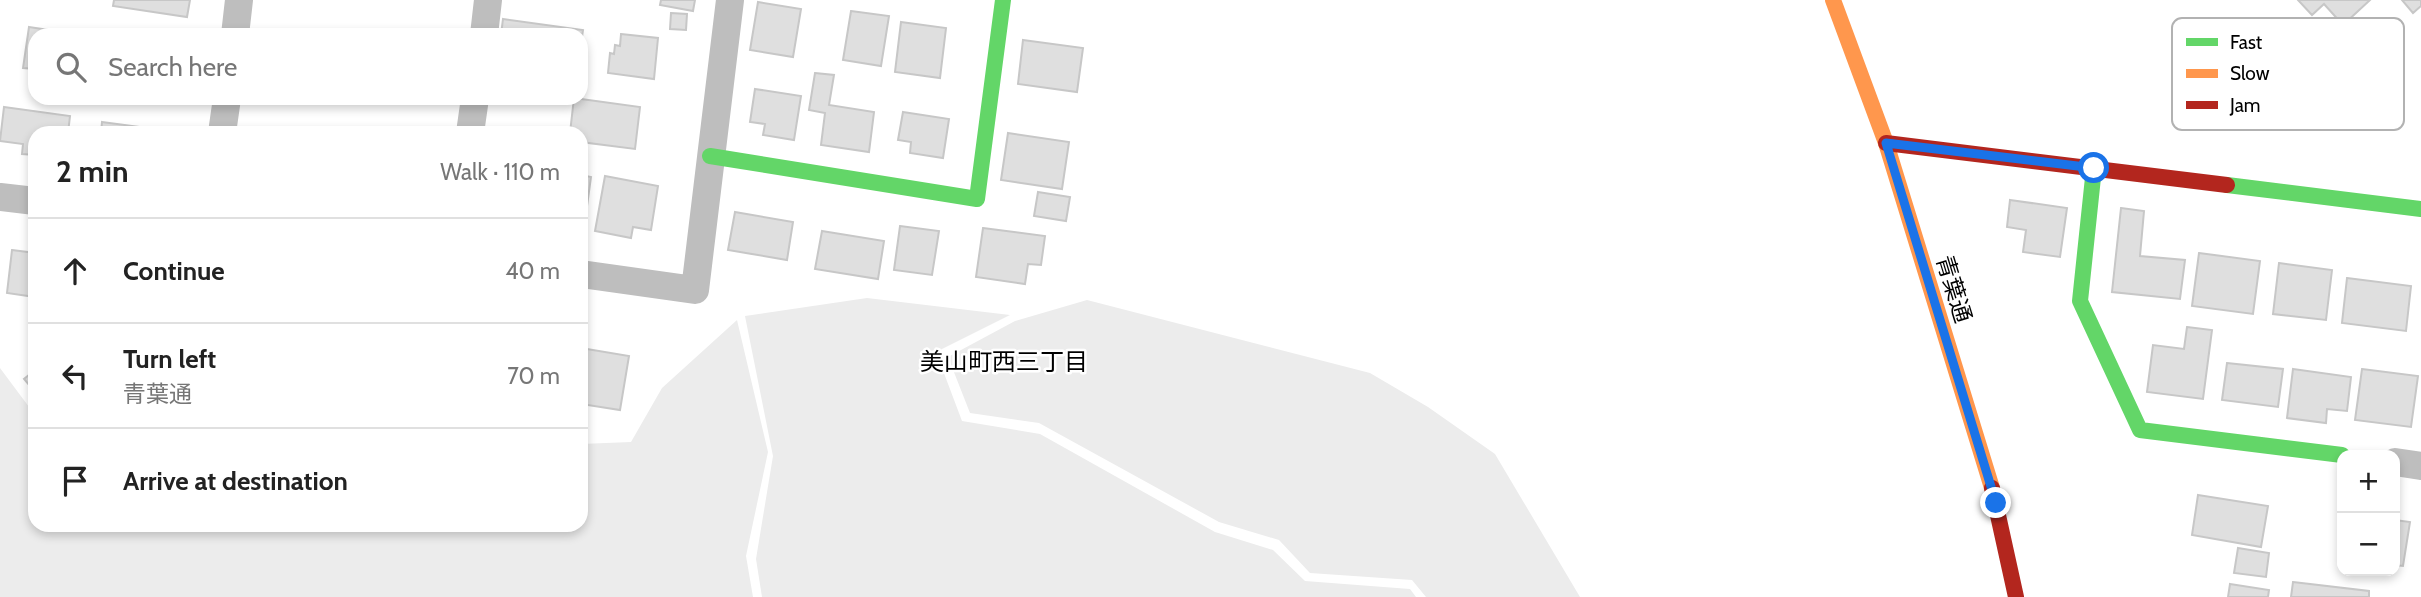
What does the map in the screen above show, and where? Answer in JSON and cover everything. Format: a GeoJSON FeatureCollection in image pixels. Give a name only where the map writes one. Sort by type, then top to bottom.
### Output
{"type":"FeatureCollection","features":[{"type":"Feature","properties":{"kind":"street"},"geometry":{"type":"LineString","coordinates":[[236,28],[239,0]]}},
{"type":"Feature","properties":{"kind":"street"},"geometry":{"type":"LineString","coordinates":[[485,28],[488,0]]}},
{"type":"Feature","properties":{"kind":"street"},"geometry":{"type":"LineString","coordinates":[[588,275],[695,290],[730,0]]}},
{"type":"Feature","properties":{"kind":"street"},"geometry":{"type":"LineString","coordinates":[[710,156],[976,199],[1003,0]]}},
{"type":"Feature","properties":{"kind":"street","name":"青葉通"},"geometry":{"type":"LineString","coordinates":[[1833,0],[1886,143],[1996,503],[2016,597]]}},
{"type":"Feature","properties":{"kind":"street"},"geometry":{"type":"LineString","coordinates":[[223,126],[226,105]]}},
{"type":"Feature","properties":{"kind":"street"},"geometry":{"type":"LineString","coordinates":[[471,126],[474,105]]}},
{"type":"Feature","properties":{"kind":"street"},"geometry":{"type":"LineString","coordinates":[[1886,143],[2421,209]]}},
{"type":"Feature","properties":{"kind":"street"},"geometry":{"type":"LineString","coordinates":[[2094,168],[2080,301],[2140,430],[2337,455]]}},
{"type":"Feature","properties":{"kind":"street"},"geometry":{"type":"LineString","coordinates":[[0,197],[28,200]]}},
{"type":"Feature","properties":{"kind":"street"},"geometry":{"type":"LineString","coordinates":[[2400,463],[2421,466]]}},
{"type":"Feature","properties":{"kind":"shaded area"},"geometry":{"type":"Polygon","coordinates":[[[867,298],[1010,315],[936,352],[962,421],[1040,434],[1215,532],[1273,550],[1305,581],[1410,589],[1416,597],[762,597],[756,559],[773,456],[745,316],[867,298]]]}},
{"type":"Feature","properties":{"kind":"shaded area"},"geometry":{"type":"Polygon","coordinates":[[[1087,300],[1370,373],[1428,407],[1495,454],[1580,597],[1426,597],[1412,580],[1310,573],[1279,540],[1219,522],[1039,423],[970,413],[948,357],[1015,321],[1087,300]]]}},
{"type":"Feature","properties":{"kind":"shaded area"},"geometry":{"type":"Polygon","coordinates":[[[737,320],[768,452],[746,556],[753,597],[0,597],[0,368],[28,406],[28,532],[588,532],[588,444],[631,442],[662,388],[737,320]]]}},
{"type":"Feature","properties":{"kind":"building"},"geometry":{"type":"Polygon","coordinates":[[[114,0],[190,0],[187,17],[113,6],[114,0]]]}},
{"type":"Feature","properties":{"kind":"building"},"geometry":{"type":"Polygon","coordinates":[[[661,0],[695,0],[693,11],[660,5],[661,0]]]}},
{"type":"Feature","properties":{"kind":"building"},"geometry":{"type":"Polygon","coordinates":[[[2298,0],[2370,0],[2351,18],[2337,18],[2324,4],[2312,15],[2298,0]]]}},
{"type":"Feature","properties":{"kind":"building"},"geometry":{"type":"Polygon","coordinates":[[[2402,0],[2421,0],[2421,6],[2413,13],[2402,0]]]}},
{"type":"Feature","properties":{"kind":"building"},"geometry":{"type":"Polygon","coordinates":[[[758,2],[801,9],[793,57],[750,50],[758,2]]]}},
{"type":"Feature","properties":{"kind":"building"},"geometry":{"type":"Polygon","coordinates":[[[851,11],[889,16],[881,66],[843,60],[851,11]]]}},
{"type":"Feature","properties":{"kind":"building"},"geometry":{"type":"Polygon","coordinates":[[[671,13],[687,14],[686,30],[670,29],[671,13]]]}},
{"type":"Feature","properties":{"kind":"building"},"geometry":{"type":"Polygon","coordinates":[[[503,19],[568,28],[502,28],[503,19]]]}},
{"type":"Feature","properties":{"kind":"building"},"geometry":{"type":"Polygon","coordinates":[[[901,22],[946,28],[940,78],[895,72],[901,22]]]}},
{"type":"Feature","properties":{"kind":"building"},"geometry":{"type":"Polygon","coordinates":[[[28,34],[28,68],[23,68],[28,34]]]}},
{"type":"Feature","properties":{"kind":"building"},"geometry":{"type":"Polygon","coordinates":[[[621,34],[658,38],[654,79],[608,73],[610,53],[614,54],[615,45],[620,46],[621,34]]]}},
{"type":"Feature","properties":{"kind":"building"},"geometry":{"type":"Polygon","coordinates":[[[1023,40],[1083,48],[1077,92],[1018,84],[1023,40]]]}},
{"type":"Feature","properties":{"kind":"building"},"geometry":{"type":"Polygon","coordinates":[[[815,73],[834,75],[829,105],[874,112],[869,152],[821,145],[825,113],[809,110],[815,73]]]}},
{"type":"Feature","properties":{"kind":"building"},"geometry":{"type":"Polygon","coordinates":[[[755,89],[801,96],[794,140],[763,135],[765,124],[750,122],[755,89]]]}},
{"type":"Feature","properties":{"kind":"building"},"geometry":{"type":"Polygon","coordinates":[[[588,100],[640,107],[635,149],[588,143],[588,126],[571,126],[573,105],[588,105],[588,100]]]}},
{"type":"Feature","properties":{"kind":"building"},"geometry":{"type":"Polygon","coordinates":[[[4,107],[70,116],[69,126],[28,126],[28,154],[22,154],[23,144],[0,141],[4,107]]]}},
{"type":"Feature","properties":{"kind":"building"},"geometry":{"type":"Polygon","coordinates":[[[903,112],[949,119],[943,158],[910,153],[911,142],[898,140],[903,112]]]}},
{"type":"Feature","properties":{"kind":"building"},"geometry":{"type":"Polygon","coordinates":[[[102,122],[132,126],[102,126],[102,122]]]}},
{"type":"Feature","properties":{"kind":"building"},"geometry":{"type":"Polygon","coordinates":[[[1008,133],[1069,142],[1062,189],[1001,180],[1008,133]]]}},
{"type":"Feature","properties":{"kind":"building"},"geometry":{"type":"Polygon","coordinates":[[[588,176],[591,177],[588,199],[588,176]]]}},
{"type":"Feature","properties":{"kind":"building"},"geometry":{"type":"Polygon","coordinates":[[[605,176],[658,186],[651,230],[633,227],[631,238],[595,231],[605,176]]]}},
{"type":"Feature","properties":{"kind":"building"},"geometry":{"type":"Polygon","coordinates":[[[1038,192],[1070,197],[1066,221],[1034,216],[1038,192]]]}},
{"type":"Feature","properties":{"kind":"building"},"geometry":{"type":"Polygon","coordinates":[[[2010,200],[2067,208],[2060,257],[2023,252],[2026,230],[2007,227],[2010,200]]]}},
{"type":"Feature","properties":{"kind":"building"},"geometry":{"type":"Polygon","coordinates":[[[2121,208],[2144,211],[2140,256],[2185,260],[2180,299],[2112,292],[2121,208]]]}},
{"type":"Feature","properties":{"kind":"building"},"geometry":{"type":"Polygon","coordinates":[[[735,212],[793,222],[787,260],[728,250],[735,212]]]}},
{"type":"Feature","properties":{"kind":"building"},"geometry":{"type":"Polygon","coordinates":[[[900,226],[939,231],[932,275],[894,270],[900,226]]]}},
{"type":"Feature","properties":{"kind":"building"},"geometry":{"type":"Polygon","coordinates":[[[983,228],[1045,236],[1041,265],[1028,264],[1025,284],[976,277],[983,228]]]}},
{"type":"Feature","properties":{"kind":"building"},"geometry":{"type":"Polygon","coordinates":[[[822,231],[884,241],[878,279],[815,269],[822,231]]]}},
{"type":"Feature","properties":{"kind":"building"},"geometry":{"type":"Polygon","coordinates":[[[12,250],[28,252],[28,296],[7,293],[12,250]]]}},
{"type":"Feature","properties":{"kind":"building"},"geometry":{"type":"Polygon","coordinates":[[[2199,253],[2260,261],[2253,314],[2192,306],[2199,253]]]}},
{"type":"Feature","properties":{"kind":"building"},"geometry":{"type":"Polygon","coordinates":[[[2279,263],[2332,270],[2326,320],[2273,314],[2279,263]]]}},
{"type":"Feature","properties":{"kind":"building"},"geometry":{"type":"Polygon","coordinates":[[[2347,278],[2411,286],[2406,331],[2342,323],[2347,278]]]}},
{"type":"Feature","properties":{"kind":"building"},"geometry":{"type":"Polygon","coordinates":[[[2187,327],[2212,330],[2203,399],[2147,392],[2153,345],[2184,349],[2187,327]]]}},
{"type":"Feature","properties":{"kind":"building"},"geometry":{"type":"Polygon","coordinates":[[[588,349],[629,356],[620,410],[588,405],[588,349]]]}},
{"type":"Feature","properties":{"kind":"building"},"geometry":{"type":"Polygon","coordinates":[[[2227,363],[2283,369],[2278,407],[2222,400],[2227,363]]]}},
{"type":"Feature","properties":{"kind":"building"},"geometry":{"type":"Polygon","coordinates":[[[2293,369],[2351,377],[2347,411],[2327,409],[2326,423],[2287,418],[2293,369]]]}},
{"type":"Feature","properties":{"kind":"building"},"geometry":{"type":"Polygon","coordinates":[[[2362,369],[2418,376],[2411,427],[2355,420],[2362,369]]]}},
{"type":"Feature","properties":{"kind":"building"},"geometry":{"type":"Polygon","coordinates":[[[2198,495],[2268,506],[2261,547],[2192,535],[2198,495]]]}},
{"type":"Feature","properties":{"kind":"building"},"geometry":{"type":"Polygon","coordinates":[[[2400,521],[2410,522],[2403,566],[2400,566],[2400,521]]]}},
{"type":"Feature","properties":{"kind":"building"},"geometry":{"type":"Polygon","coordinates":[[[2238,548],[2269,553],[2266,577],[2234,573],[2238,548]]]}},
{"type":"Feature","properties":{"kind":"building"},"geometry":{"type":"Polygon","coordinates":[[[2293,582],[2369,591],[2369,597],[2291,597],[2293,582]]]}},
{"type":"Feature","properties":{"kind":"building"},"geometry":{"type":"Polygon","coordinates":[[[2230,584],[2269,590],[2268,597],[2228,597],[2230,584]]]}},
{"type":"Feature","properties":{"kind":"traffic: fast"},"geometry":{"type":"LineString","coordinates":[[710,156],[977,199],[1003,0]]}},
{"type":"Feature","properties":{"kind":"traffic: fast"},"geometry":{"type":"LineString","coordinates":[[2094,168],[2080,301],[2140,430],[2337,454]]}},
{"type":"Feature","properties":{"kind":"traffic: fast"},"geometry":{"type":"LineString","coordinates":[[2227,185],[2421,209]]}},
{"type":"Feature","properties":{"kind":"traffic: slow"},"geometry":{"type":"LineString","coordinates":[[1833,0],[1886,143],[1992,488]]}},
{"type":"Feature","properties":{"kind":"traffic: jam"},"geometry":{"type":"LineString","coordinates":[[1886,143],[2227,185]]}},
{"type":"Feature","properties":{"kind":"traffic: jam"},"geometry":{"type":"LineString","coordinates":[[1992,488],[2016,597]]}},
{"type":"Feature","properties":{"kind":"district","name":"美山町西三丁目"},"geometry":{"type":"Point","coordinates":[1004,362]}},
{"type":"Feature","properties":{"kind":"route"},"geometry":{"type":"LineString","coordinates":[[1996,503],[1886,143],[2094,168]]}}]}
